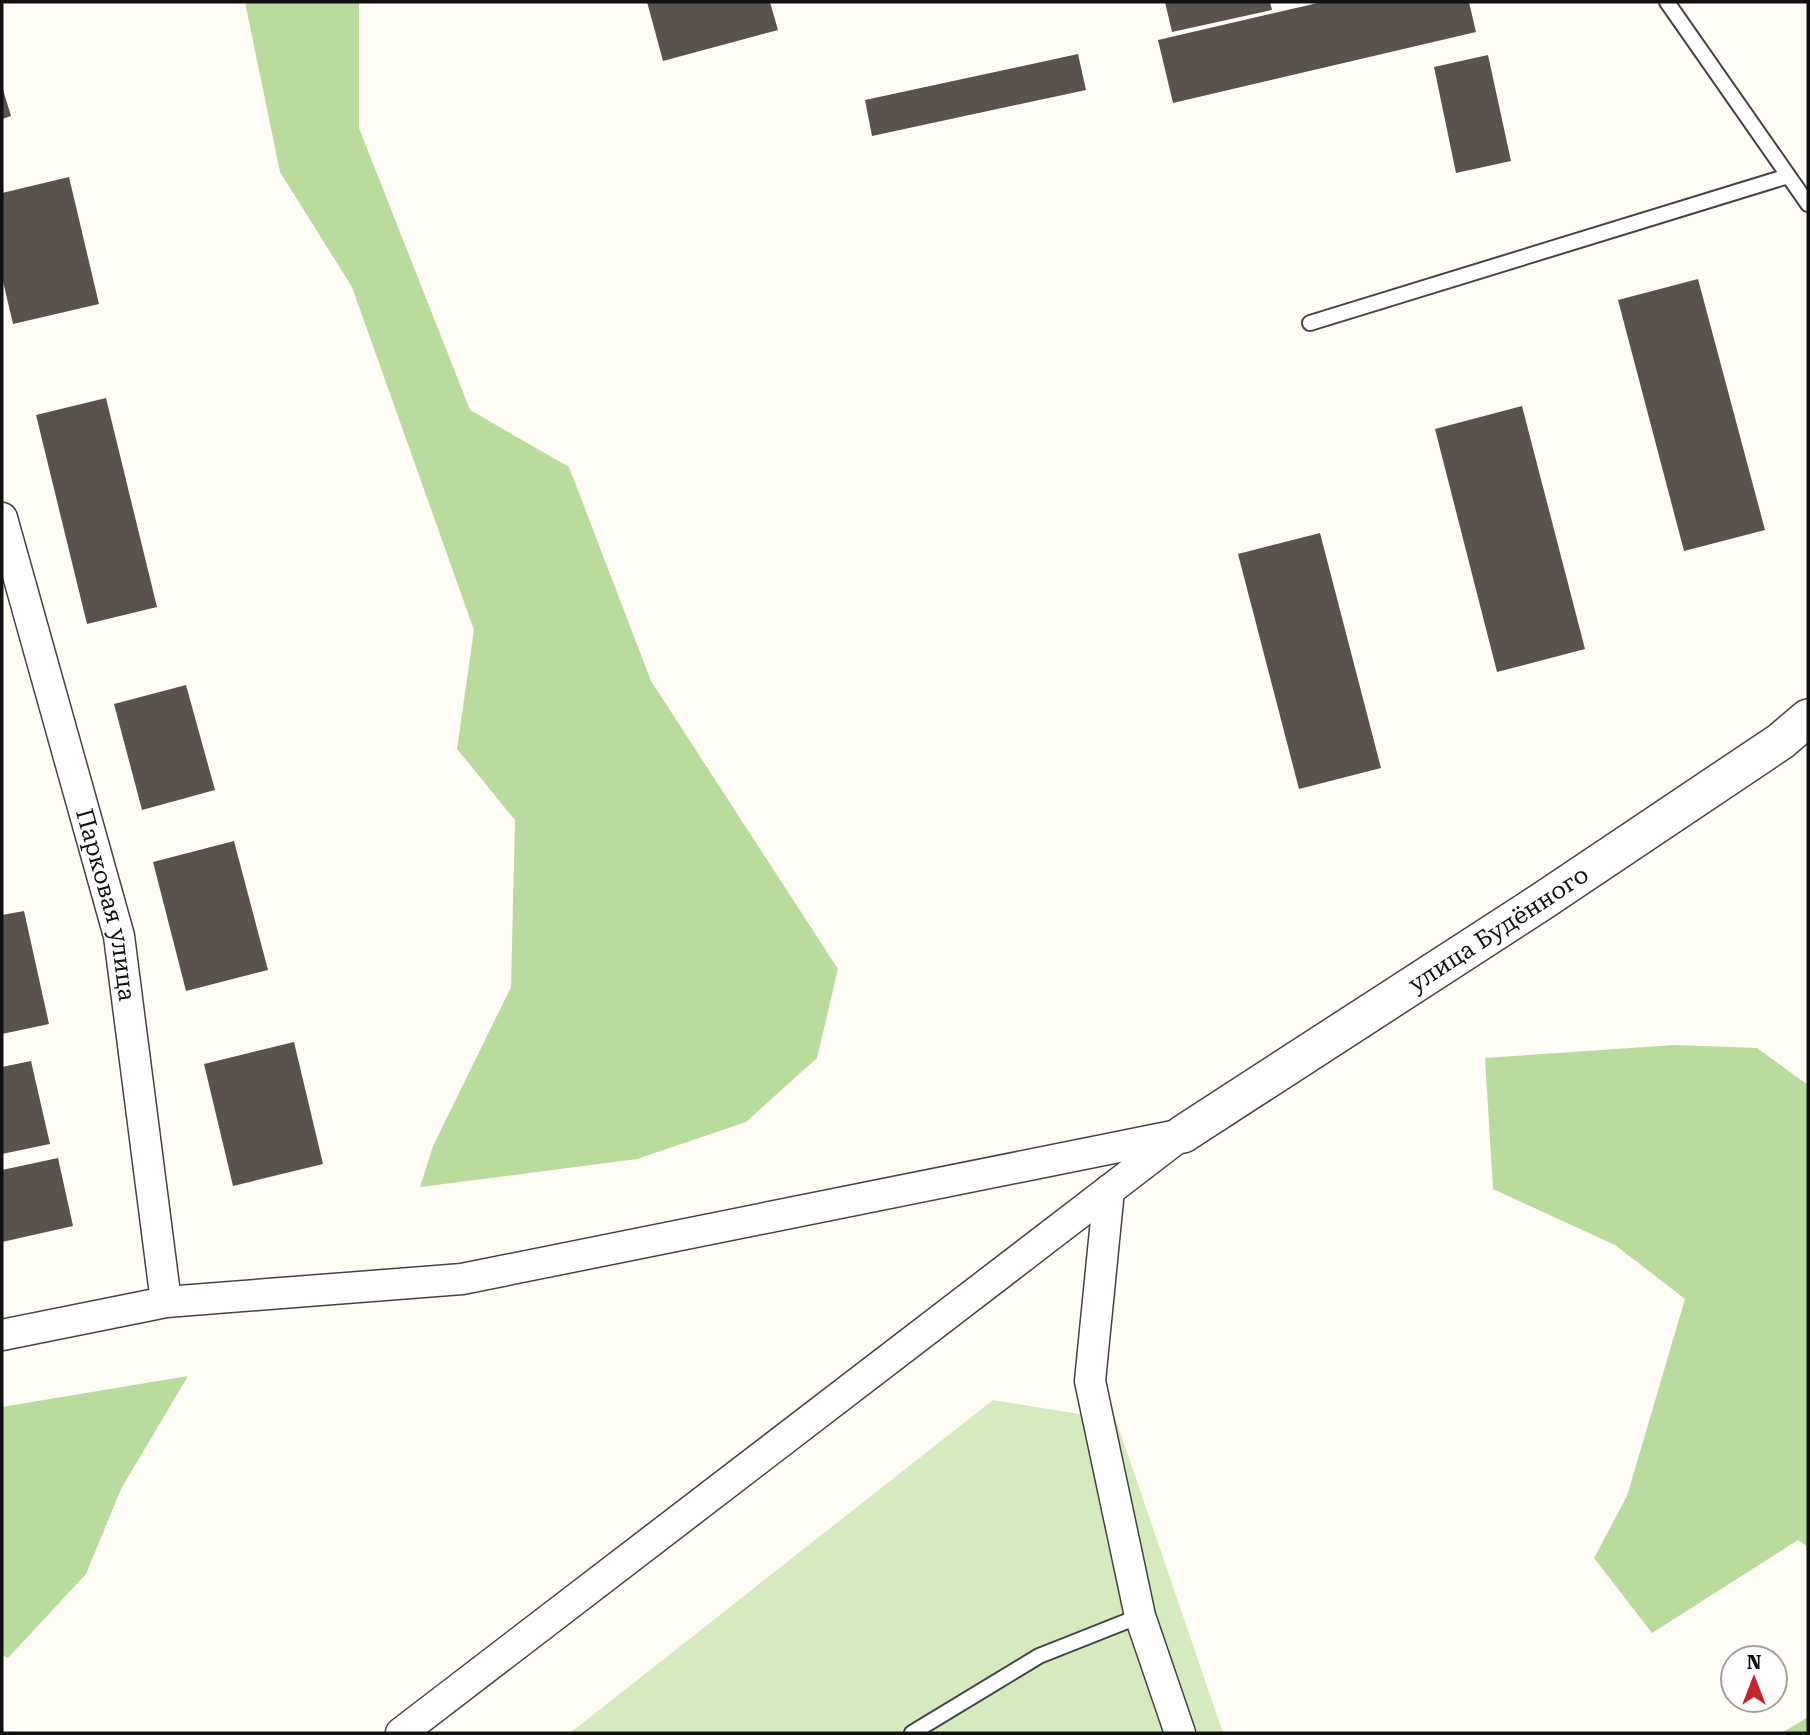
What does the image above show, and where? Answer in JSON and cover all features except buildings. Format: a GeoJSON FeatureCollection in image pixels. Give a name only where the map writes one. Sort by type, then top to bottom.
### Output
{"type":"FeatureCollection","features":[{"type":"Feature","properties":{"kind":"street","name":"Парковая улица"},"geometry":{"type":"LineString","coordinates":[[2,518],[119,936],[166,1302]]}},
{"type":"Feature","properties":{"kind":"street","name":"улица Будённого"},"geometry":{"type":"LineString","coordinates":[[1183,1134],[1542,902],[1782,741],[1808,718]]}},
{"type":"Feature","properties":{"kind":"street"},"geometry":{"type":"LineString","coordinates":[[2,1335],[166,1302],[462,1279],[1183,1134]]}},
{"type":"Feature","properties":{"kind":"street"},"geometry":{"type":"LineString","coordinates":[[401,1733],[1183,1134]]}},
{"type":"Feature","properties":{"kind":"street"},"geometry":{"type":"LineString","coordinates":[[1109,1190],[1090,1381],[1140,1616],[1180,1733]]}},
{"type":"Feature","properties":{"kind":"lane"},"geometry":{"type":"LineString","coordinates":[[1667,2],[1808,204]]}},
{"type":"Feature","properties":{"kind":"lane"},"geometry":{"type":"LineString","coordinates":[[1310,323],[1788,176]]}},
{"type":"Feature","properties":{"kind":"lane"},"geometry":{"type":"LineString","coordinates":[[912,1733],[1039,1656],[1140,1616]]}},
{"type":"Feature","properties":{"kind":"green space"},"geometry":{"type":"Polygon","coordinates":[[[245,2],[359,2],[359,128],[470,410],[569,467],[651,681],[838,969],[817,1058],[746,1122],[637,1159],[420,1187],[433,1146],[511,987],[515,820],[457,749],[474,630],[352,287],[280,172],[245,2]]]}},
{"type":"Feature","properties":{"kind":"green space"},"geometry":{"type":"Polygon","coordinates":[[[1675,1045],[1757,1048],[1808,1085],[1808,1547],[1798,1540],[1652,1633],[1594,1558],[1627,1496],[1685,1299],[1615,1245],[1493,1189],[1485,1058],[1675,1045]]]}},
{"type":"Feature","properties":{"kind":"green space"},"geometry":{"type":"Polygon","coordinates":[[[188,1376],[121,1489],[86,1574],[8,1658],[2,1655],[2,1407],[188,1376]]]}},
{"type":"Feature","properties":{"kind":"green space"},"geometry":{"type":"Polygon","coordinates":[[[993,1400],[1116,1420],[1223,1733],[570,1733],[993,1400]]]}},
{"type":"Feature","properties":{"kind":"green space"},"geometry":{"type":"Polygon","coordinates":[[[1808,1717],[1808,1733],[1782,1733],[1808,1717]]]}}]}
